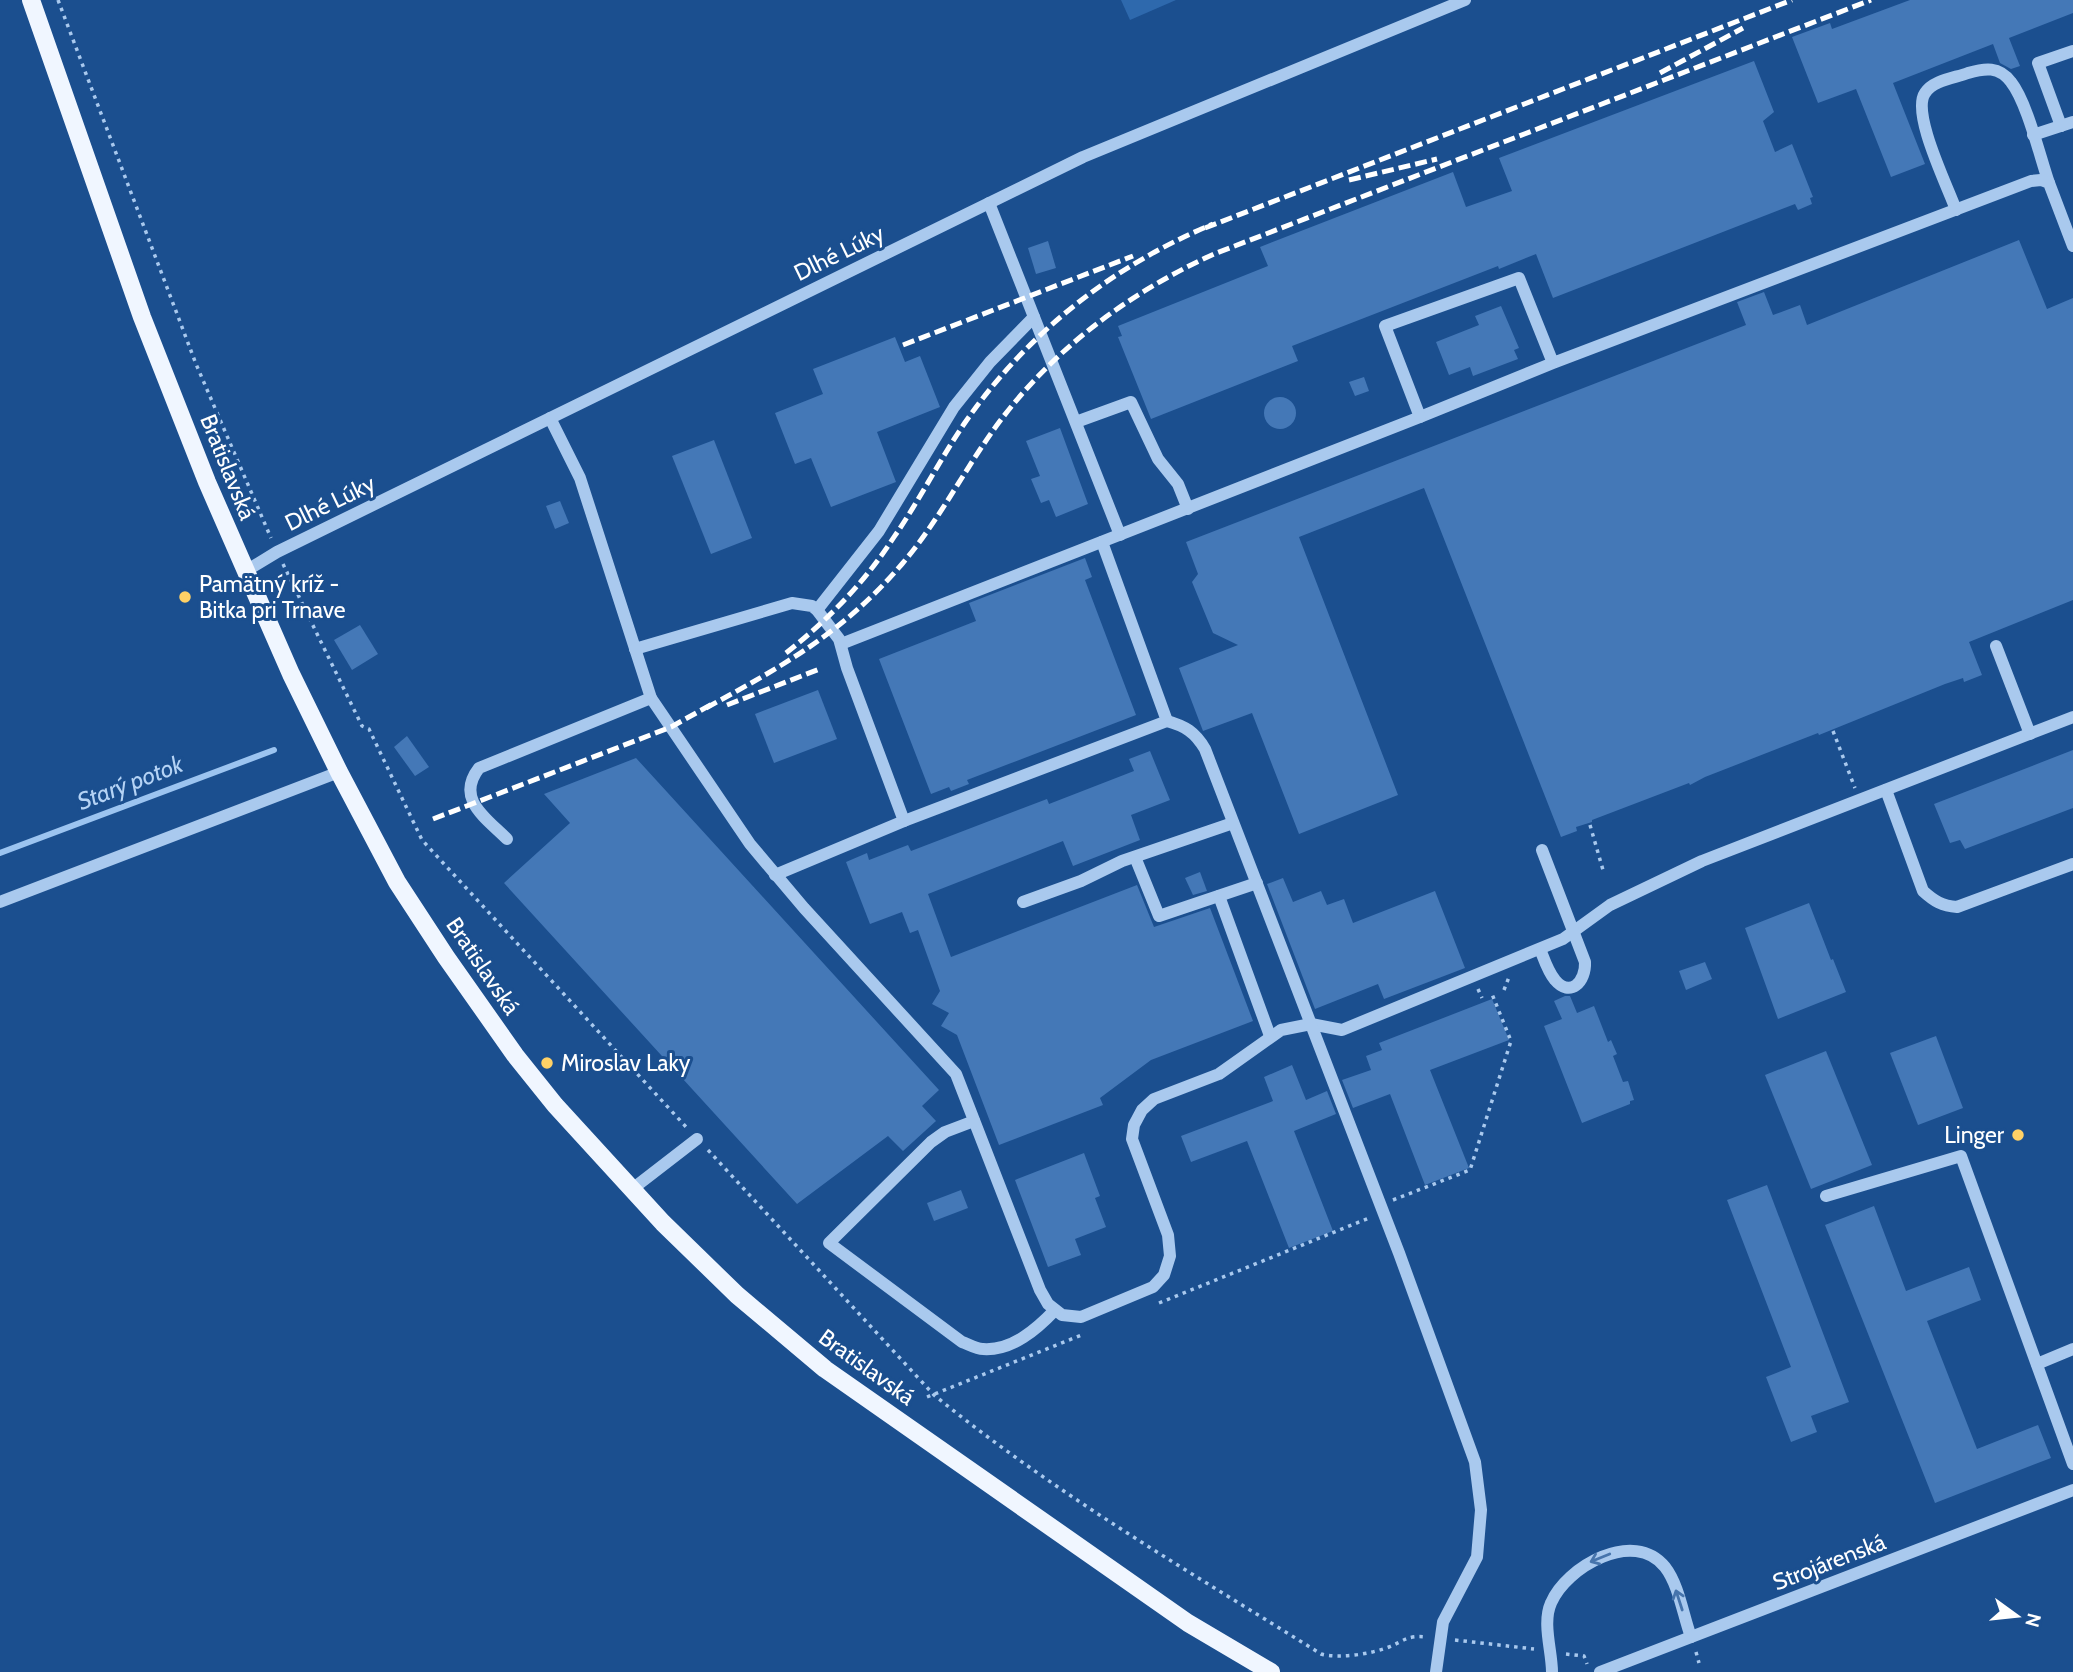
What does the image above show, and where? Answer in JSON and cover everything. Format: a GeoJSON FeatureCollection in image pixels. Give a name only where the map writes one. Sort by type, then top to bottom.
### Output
{"type":"FeatureCollection","features":[{"type":"Feature","properties":{"kind":"main road","name":"Bratislavská"},"geometry":{"type":"LineString","coordinates":[[31,0],[142,317],[244,572],[339,772],[397,881],[475,1000],[515,1055],[555,1105],[631,1190],[737,1295],[825,1369],[1188,1623],[1271,1672]]}},
{"type":"Feature","properties":{"kind":"street","name":"Dlhé Lúky"},"geometry":{"type":"LineString","coordinates":[[244,572],[277,552],[1083,157],[1465,0]]}},
{"type":"Feature","properties":{"kind":"street"},"geometry":{"type":"LineString","coordinates":[[2033,135],[2067,124],[2038,63],[2073,51]]}},
{"type":"Feature","properties":{"kind":"street"},"geometry":{"type":"LineString","coordinates":[[1956,209],[1924,125],[1921,108],[1923,94],[1933,85],[1984,68],[1997,70],[2010,80],[2019,95],[2073,246]]}},
{"type":"Feature","properties":{"kind":"street"},"geometry":{"type":"LineString","coordinates":[[841,644],[1553,363],[1956,209],[2031,181],[2049,183]]}},
{"type":"Feature","properties":{"kind":"street"},"geometry":{"type":"LineString","coordinates":[[989,203],[1120,535]]}},
{"type":"Feature","properties":{"kind":"street"},"geometry":{"type":"LineString","coordinates":[[1420,417],[1385,326],[1519,278],[1553,363]]}},
{"type":"Feature","properties":{"kind":"street"},"geometry":{"type":"LineString","coordinates":[[817,610],[879,531],[954,407],[990,362],[1034,317]]}},
{"type":"Feature","properties":{"kind":"street"},"geometry":{"type":"LineString","coordinates":[[1076,422],[1131,402],[1158,459],[1178,484],[1188,509]]}},
{"type":"Feature","properties":{"kind":"street"},"geometry":{"type":"LineString","coordinates":[[550,418],[580,478],[651,698],[750,844],[956,1074],[1040,1290],[1048,1304],[1062,1315],[1081,1317],[1153,1287],[1164,1275],[1170,1256],[1168,1235],[1132,1139],[1134,1125],[1142,1110],[1154,1100],[1219,1074],[1281,1030],[1311,1024],[1342,1030],[1563,939],[1609,905],[1679,872],[2073,718]]}},
{"type":"Feature","properties":{"kind":"street"},"geometry":{"type":"LineString","coordinates":[[1102,542],[1167,721]]}},
{"type":"Feature","properties":{"kind":"street"},"geometry":{"type":"LineString","coordinates":[[635,649],[792,603],[812,606],[826,619],[841,644],[847,668],[904,821]]}},
{"type":"Feature","properties":{"kind":"street"},"geometry":{"type":"LineString","coordinates":[[1996,646],[2029,734]]}},
{"type":"Feature","properties":{"kind":"street"},"geometry":{"type":"LineString","coordinates":[[507,839],[473,803],[469,794],[471,779],[479,768],[651,698]]}},
{"type":"Feature","properties":{"kind":"street"},"geometry":{"type":"LineString","coordinates":[[775,874],[904,821],[1167,721],[1186,727],[1198,737],[1205,749],[1399,1252],[1475,1462],[1482,1510],[1477,1557],[1443,1622],[1436,1672]]}},
{"type":"Feature","properties":{"kind":"street"},"geometry":{"type":"LineString","coordinates":[[0,902],[339,772]]}},
{"type":"Feature","properties":{"kind":"street"},"geometry":{"type":"LineString","coordinates":[[1886,790],[1923,891],[1933,901],[1945,906],[1957,907],[2073,864]]}},
{"type":"Feature","properties":{"kind":"street"},"geometry":{"type":"LineString","coordinates":[[1023,902],[1135,857],[1233,822]]}},
{"type":"Feature","properties":{"kind":"street"},"geometry":{"type":"LineString","coordinates":[[1540,949],[1552,977],[1561,986],[1571,988],[1580,983],[1586,973],[1585,962],[1542,849]]}},
{"type":"Feature","properties":{"kind":"street"},"geometry":{"type":"LineString","coordinates":[[1135,857],[1159,916],[1257,883]]}},
{"type":"Feature","properties":{"kind":"street"},"geometry":{"type":"LineString","coordinates":[[1219,896],[1270,1036]]}},
{"type":"Feature","properties":{"kind":"street"},"geometry":{"type":"LineString","coordinates":[[974,1121],[945,1132],[931,1142],[829,1243],[961,1342],[982,1349],[1008,1345],[1027,1335],[1055,1310]]}},
{"type":"Feature","properties":{"kind":"street"},"geometry":{"type":"LineString","coordinates":[[631,1190],[697,1139]]}},
{"type":"Feature","properties":{"kind":"street"},"geometry":{"type":"LineString","coordinates":[[1826,1196],[1961,1156],[2037,1364],[2068,1435],[2073,1464]]}},
{"type":"Feature","properties":{"kind":"street"},"geometry":{"type":"LineString","coordinates":[[2037,1364],[2073,1349]]}},
{"type":"Feature","properties":{"kind":"street","name":"Strojárenská"},"geometry":{"type":"LineString","coordinates":[[1600,1672],[1632,1666],[1691,1637],[2073,1490]]}},
{"type":"Feature","properties":{"kind":"street"},"geometry":{"type":"LineString","coordinates":[[1552,1672],[1547,1625],[1550,1604],[1564,1583],[1580,1567],[1616,1552],[1638,1552],[1653,1557],[1664,1565],[1672,1579],[1691,1637]]}},
{"type":"Feature","properties":{"kind":"path"},"geometry":{"type":"LineString","coordinates":[[58,0],[196,364],[277,552],[362,726]]}},
{"type":"Feature","properties":{"kind":"path"},"geometry":{"type":"LineString","coordinates":[[1833,731],[1859,800]]}},
{"type":"Feature","properties":{"kind":"path"},"geometry":{"type":"LineString","coordinates":[[1590,824],[1603,870]]}},
{"type":"Feature","properties":{"kind":"path"},"geometry":{"type":"LineString","coordinates":[[1504,990],[1511,972]]}},
{"type":"Feature","properties":{"kind":"path"},"geometry":{"type":"LineString","coordinates":[[1477,987],[1482,998]]}},
{"type":"Feature","properties":{"kind":"path"},"geometry":{"type":"LineString","coordinates":[[1391,1201],[1471,1170],[1511,1041],[1492,994]]}},
{"type":"Feature","properties":{"kind":"path"},"geometry":{"type":"LineString","coordinates":[[1152,1306],[1371,1217],[1368,1210]]}},
{"type":"Feature","properties":{"kind":"path"},"geometry":{"type":"LineString","coordinates":[[927,1397],[1088,1332]]}},
{"type":"Feature","properties":{"kind":"path"},"geometry":{"type":"LineString","coordinates":[[1455,1640],[1477,1640],[1542,1651]]}},
{"type":"Feature","properties":{"kind":"path"},"geometry":{"type":"LineString","coordinates":[[1562,1654],[1584,1656],[1587,1666]]}},
{"type":"Feature","properties":{"kind":"shaded area"},"geometry":{"type":"Polygon","coordinates":[[[1121,0],[1176,0],[1130,20],[1121,0]]]}},
{"type":"Feature","properties":{"kind":"building"},"geometry":{"type":"Polygon","coordinates":[[[1910,0],[2073,0],[2073,13],[2009,38],[2020,66],[2011,69],[2000,63],[1993,44],[1893,83],[1925,164],[1891,177],[1856,89],[1818,103],[1792,37],[1830,23],[1832,29],[1910,0]]]}},
{"type":"Feature","properties":{"kind":"building"},"geometry":{"type":"Polygon","coordinates":[[[1754,61],[1774,112],[1763,121],[1775,152],[1792,144],[1813,197],[1810,198],[1812,204],[1798,210],[1795,204],[1553,298],[1536,254],[1499,269],[1498,266],[1292,346],[1298,361],[1151,419],[1118,337],[1122,336],[1118,326],[1268,266],[1260,247],[1453,172],[1466,207],[1512,191],[1499,158],[1754,61]]]}},
{"type":"Feature","properties":{"kind":"building"},"geometry":{"type":"Polygon","coordinates":[[[2019,240],[2047,309],[2073,298],[2073,600],[1969,642],[1982,675],[1964,682],[1963,678],[1945,684],[1690,785],[1689,783],[1592,820],[1576,827],[1577,831],[1561,837],[1424,488],[1299,537],[1398,795],[1299,834],[1252,713],[1203,731],[1179,668],[1238,645],[1213,633],[1192,582],[1198,574],[1186,542],[1746,325],[1737,302],[1764,292],[1773,315],[1800,305],[1807,325],[2019,240]]]}},
{"type":"Feature","properties":{"kind":"building"},"geometry":{"type":"Polygon","coordinates":[[[1048,241],[1056,268],[1036,274],[1028,248],[1048,241]]]}},
{"type":"Feature","properties":{"kind":"building"},"geometry":{"type":"Polygon","coordinates":[[[1501,306],[1519,348],[1514,350],[1518,359],[1473,376],[1470,367],[1449,375],[1436,342],[1479,325],[1475,316],[1501,306]]]}},
{"type":"Feature","properties":{"kind":"building"},"geometry":{"type":"Polygon","coordinates":[[[895,337],[905,362],[920,356],[940,407],[877,432],[896,482],[831,507],[811,458],[795,464],[775,413],[823,394],[813,369],[895,337]]]}},
{"type":"Feature","properties":{"kind":"building"},"geometry":{"type":"Polygon","coordinates":[[[1364,377],[1369,391],[1355,396],[1349,382],[1364,377]]]}},
{"type":"Feature","properties":{"kind":"building"},"geometry":{"type":"Polygon","coordinates":[[[1280,397],[1292,401],[1296,413],[1292,425],[1280,429],[1268,425],[1264,413],[1268,401],[1280,397]]]}},
{"type":"Feature","properties":{"kind":"building"},"geometry":{"type":"Polygon","coordinates":[[[1060,428],[1088,504],[1056,517],[1049,500],[1041,503],[1031,479],[1040,476],[1026,441],[1060,428]]]}},
{"type":"Feature","properties":{"kind":"building"},"geometry":{"type":"Polygon","coordinates":[[[714,440],[752,538],[711,554],[672,456],[714,440]]]}},
{"type":"Feature","properties":{"kind":"building"},"geometry":{"type":"Polygon","coordinates":[[[560,501],[569,523],[555,529],[546,506],[560,501]]]}},
{"type":"Feature","properties":{"kind":"building"},"geometry":{"type":"Polygon","coordinates":[[[1085,558],[1092,577],[1085,580],[1136,715],[967,780],[969,784],[951,791],[949,787],[931,794],[879,659],[976,621],[969,603],[1085,558]]]}},
{"type":"Feature","properties":{"kind":"building"},"geometry":{"type":"Polygon","coordinates":[[[360,625],[378,654],[352,670],[334,640],[360,625]]]}},
{"type":"Feature","properties":{"kind":"building"},"geometry":{"type":"Polygon","coordinates":[[[818,690],[837,739],[774,763],[755,714],[818,690]]]}},
{"type":"Feature","properties":{"kind":"building"},"geometry":{"type":"Polygon","coordinates":[[[407,736],[429,767],[415,776],[394,747],[407,736]]]}},
{"type":"Feature","properties":{"kind":"building"},"geometry":{"type":"Polygon","coordinates":[[[2073,750],[2073,808],[1965,849],[1960,840],[1950,843],[1934,804],[2073,750]]]}},
{"type":"Feature","properties":{"kind":"building"},"geometry":{"type":"Polygon","coordinates":[[[1150,751],[1170,800],[1131,815],[1140,840],[1073,866],[1063,841],[928,894],[951,957],[1137,885],[1154,927],[1210,908],[1253,1021],[1151,1060],[1100,1098],[1103,1105],[999,1145],[957,1035],[941,1026],[949,1013],[932,1004],[940,991],[918,930],[910,933],[902,912],[870,924],[846,862],[867,853],[869,860],[908,845],[911,851],[1047,799],[1049,804],[1134,771],[1129,759],[1150,751]]]}},
{"type":"Feature","properties":{"kind":"building"},"geometry":{"type":"Polygon","coordinates":[[[636,758],[939,1090],[922,1106],[936,1121],[903,1151],[888,1136],[797,1204],[504,883],[570,823],[544,794],[636,758]]]}},
{"type":"Feature","properties":{"kind":"building"},"geometry":{"type":"Polygon","coordinates":[[[1200,872],[1207,891],[1193,895],[1185,878],[1200,872]]]}},
{"type":"Feature","properties":{"kind":"building"},"geometry":{"type":"Polygon","coordinates":[[[1283,878],[1293,902],[1321,891],[1327,905],[1344,899],[1353,923],[1435,891],[1465,968],[1384,999],[1378,984],[1315,1009],[1267,884],[1283,878]]]}},
{"type":"Feature","properties":{"kind":"building"},"geometry":{"type":"Polygon","coordinates":[[[1809,903],[1846,992],[1778,1019],[1745,928],[1809,903]]]}},
{"type":"Feature","properties":{"kind":"building"},"geometry":{"type":"Polygon","coordinates":[[[1705,962],[1712,979],[1686,990],[1679,971],[1705,962]]]}},
{"type":"Feature","properties":{"kind":"building"},"geometry":{"type":"Polygon","coordinates":[[[1570,996],[1577,1013],[1594,1006],[1608,1042],[1611,1040],[1617,1054],[1613,1056],[1623,1082],[1628,1081],[1634,1100],[1582,1123],[1544,1026],[1562,1019],[1554,1001],[1570,996]]]}},
{"type":"Feature","properties":{"kind":"building"},"geometry":{"type":"Polygon","coordinates":[[[1492,999],[1509,1040],[1430,1070],[1469,1168],[1425,1185],[1390,1094],[1353,1108],[1342,1080],[1371,1070],[1366,1056],[1382,1050],[1379,1043],[1492,999]]]}},
{"type":"Feature","properties":{"kind":"building"},"geometry":{"type":"Polygon","coordinates":[[[1936,1036],[1963,1108],[1918,1125],[1890,1053],[1936,1036]]]}},
{"type":"Feature","properties":{"kind":"building"},"geometry":{"type":"Polygon","coordinates":[[[1826,1051],[1872,1165],[1811,1189],[1765,1075],[1826,1051]]]}},
{"type":"Feature","properties":{"kind":"building"},"geometry":{"type":"Polygon","coordinates":[[[1292,1065],[1306,1100],[1327,1091],[1336,1114],[1294,1131],[1333,1231],[1289,1248],[1247,1141],[1191,1162],[1181,1136],[1273,1101],[1264,1077],[1292,1065]]]}},
{"type":"Feature","properties":{"kind":"building"},"geometry":{"type":"Polygon","coordinates":[[[1084,1153],[1100,1196],[1095,1198],[1106,1227],[1075,1239],[1081,1255],[1048,1267],[1015,1180],[1084,1153]]]}},
{"type":"Feature","properties":{"kind":"building"},"geometry":{"type":"Polygon","coordinates":[[[1767,1185],[1849,1402],[1811,1416],[1817,1432],[1791,1442],[1766,1377],[1791,1367],[1727,1200],[1767,1185]]]}},
{"type":"Feature","properties":{"kind":"building"},"geometry":{"type":"Polygon","coordinates":[[[961,1190],[968,1208],[934,1221],[927,1203],[961,1190]]]}},
{"type":"Feature","properties":{"kind":"building"},"geometry":{"type":"Polygon","coordinates":[[[1874,1206],[1906,1291],[1969,1267],[1981,1300],[1927,1321],[1977,1449],[2038,1425],[2051,1458],[1935,1503],[1825,1225],[1874,1206]]]}},
{"type":"Feature","properties":{"kind":"waterway","name":"Starý potok"},"geometry":{"type":"LineString","coordinates":[[0,853],[274,750]]}},
{"type":"Feature","properties":{"kind":"railway"},"geometry":{"type":"LineString","coordinates":[[1205,228],[1792,0]]}},
{"type":"Feature","properties":{"kind":"railway"},"geometry":{"type":"LineString","coordinates":[[706,708],[787,662],[858,609],[915,548],[992,432],[1038,376],[1091,328],[1150,288],[1214,254],[1871,0]]}},
{"type":"Feature","properties":{"kind":"railway"},"geometry":{"type":"LineString","coordinates":[[1660,73],[1743,28]]}},
{"type":"Feature","properties":{"kind":"railway"},"geometry":{"type":"LineString","coordinates":[[1349,180],[1437,159]]}},
{"type":"Feature","properties":{"kind":"railway"},"geometry":{"type":"LineString","coordinates":[[786,653],[831,614],[871,569],[903,523],[964,424],[988,391],[1043,332],[1106,282],[1140,260],[1213,224]]}},
{"type":"Feature","properties":{"kind":"railway"},"geometry":{"type":"LineString","coordinates":[[903,345],[1133,256]]}},
{"type":"Feature","properties":{"kind":"railway"},"geometry":{"type":"LineString","coordinates":[[727,705],[822,668]]}},
{"type":"Feature","properties":{"kind":"railway"},"geometry":{"type":"LineString","coordinates":[[433,819],[671,727],[714,703]]}},
{"type":"Feature","properties":{"kind":"place","name":"Pamätný kríž - Bitka pri Trnave"},"geometry":{"type":"Point","coordinates":[185,597]}},
{"type":"Feature","properties":{"kind":"place","name":"Miroslav Laky"},"geometry":{"type":"Point","coordinates":[547,1063]}},
{"type":"Feature","properties":{"kind":"place","name":"Linger"},"geometry":{"type":"Point","coordinates":[2018,1135]}}]}
